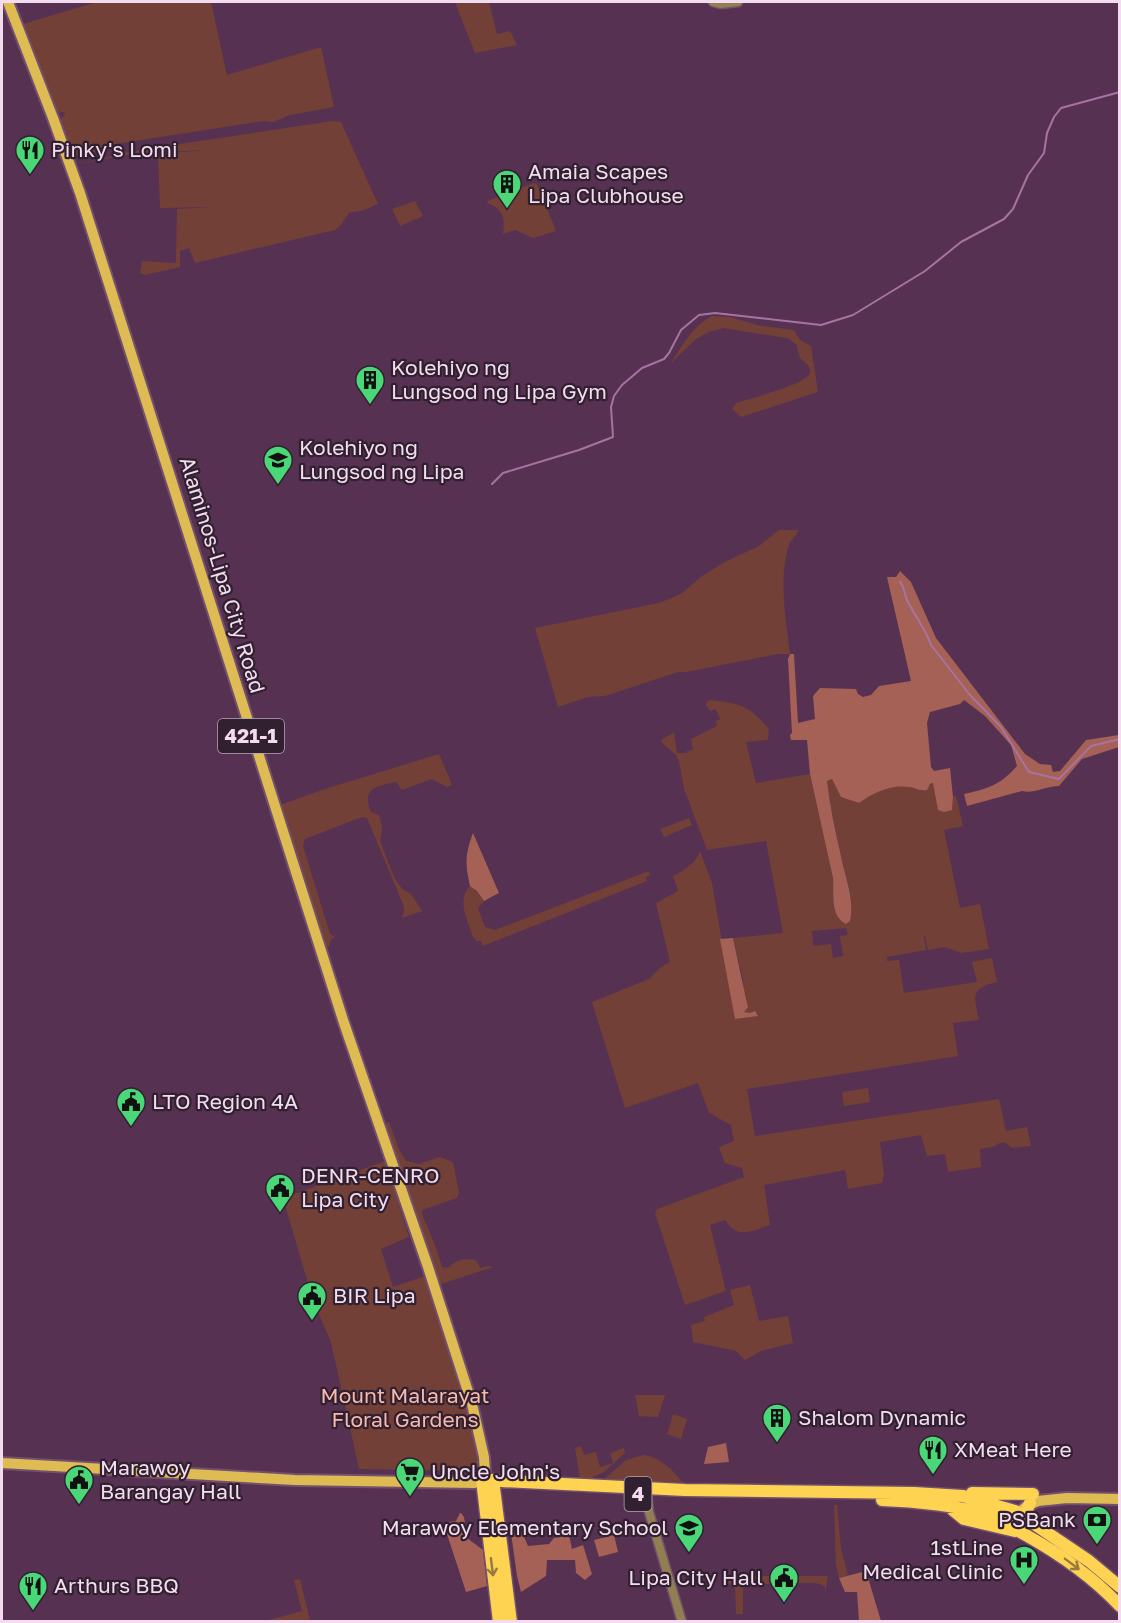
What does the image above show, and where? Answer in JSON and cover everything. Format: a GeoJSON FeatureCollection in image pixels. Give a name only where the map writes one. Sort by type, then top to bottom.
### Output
{"type":"FeatureCollection","features":[{"type":"Feature","properties":{"kind":"highway","name":"4"},"geometry":{"type":"LineString","coordinates":[[485,1482],[647,1494],[894,1500],[973,1512],[1003,1521],[1065,1558],[1088,1575],[1119,1606]]}},
{"type":"Feature","properties":{"kind":"highway","name":"4"},"geometry":{"type":"LineString","coordinates":[[485,1482],[664,1489],[959,1495],[1012,1510],[1089,1561],[1119,1587]]}},
{"type":"Feature","properties":{"kind":"highway"},"geometry":{"type":"LineString","coordinates":[[485,1482],[499,1622]]}},
{"type":"Feature","properties":{"kind":"highway"},"geometry":{"type":"LineString","coordinates":[[485,1482],[511,1622]]}},
{"type":"Feature","properties":{"kind":"highway"},"geometry":{"type":"LineString","coordinates":[[959,1495],[981,1493],[1032,1498],[1026,1512],[1032,1524]]}},
{"type":"Feature","properties":{"kind":"highway"},"geometry":{"type":"LineString","coordinates":[[973,1512],[978,1511],[981,1506],[980,1501],[975,1498]]}},
{"type":"Feature","properties":{"kind":"highway"},"geometry":{"type":"LineString","coordinates":[[950,1508],[964,1519],[1023,1533]]}},
{"type":"Feature","properties":{"kind":"main road","name":"Alaminos-Lipa City Road"},"geometry":{"type":"LineString","coordinates":[[8,2],[77,187],[344,1023],[459,1363],[481,1439],[485,1482]]}},
{"type":"Feature","properties":{"kind":"main road","name":"4"},"geometry":{"type":"LineString","coordinates":[[2,1463],[295,1480],[485,1482]]}},
{"type":"Feature","properties":{"kind":"main road"},"geometry":{"type":"LineString","coordinates":[[1003,1521],[1012,1510],[1032,1498],[1053,1494],[1067,1498],[1119,1499]]}},
{"type":"Feature","properties":{"kind":"street"},"geometry":{"type":"LineString","coordinates":[[713,2],[721,4],[738,2]]}},
{"type":"Feature","properties":{"kind":"street"},"geometry":{"type":"LineString","coordinates":[[647,1494],[649,1512],[682,1622]]}},
{"type":"Feature","properties":{"kind":"green space"},"geometry":{"type":"Polygon","coordinates":[[[97,2],[211,2],[227,75],[321,47],[334,107],[290,115],[273,122],[263,121],[110,145],[104,150],[76,156],[70,149],[60,121],[65,115],[64,112],[57,113],[23,24],[97,2]]]}},
{"type":"Feature","properties":{"kind":"green space"},"geometry":{"type":"Polygon","coordinates":[[[455,2],[489,2],[497,34],[510,31],[517,45],[475,53],[455,2]]]}},
{"type":"Feature","properties":{"kind":"green space"},"geometry":{"type":"Polygon","coordinates":[[[332,121],[341,122],[378,204],[349,213],[335,230],[195,263],[189,248],[180,251],[180,267],[145,275],[140,273],[142,261],[176,263],[177,209],[211,207],[160,208],[158,154],[206,150],[139,153],[76,164],[121,153],[332,121]]]}},
{"type":"Feature","properties":{"kind":"green space"},"geometry":{"type":"Polygon","coordinates":[[[534,183],[537,184],[556,231],[533,238],[515,230],[503,234],[502,215],[487,201],[534,183]]]}},
{"type":"Feature","properties":{"kind":"green space"},"geometry":{"type":"Polygon","coordinates":[[[415,201],[423,216],[400,226],[392,209],[415,201]]]}},
{"type":"Feature","properties":{"kind":"green space"},"geometry":{"type":"Polygon","coordinates":[[[712,316],[730,317],[757,325],[794,330],[800,340],[811,346],[818,392],[741,417],[732,409],[736,403],[799,382],[807,377],[810,368],[800,358],[796,344],[787,338],[723,328],[696,339],[671,363],[693,331],[712,316]]]}},
{"type":"Feature","properties":{"kind":"green space"},"geometry":{"type":"Polygon","coordinates":[[[779,530],[798,530],[789,545],[783,585],[790,654],[778,654],[678,672],[605,696],[588,697],[558,707],[535,628],[659,603],[681,594],[702,576],[759,546],[779,530]]]}},
{"type":"Feature","properties":{"kind":"green space"},"geometry":{"type":"Polygon","coordinates":[[[707,701],[721,701],[744,707],[756,715],[769,729],[768,740],[746,742],[756,783],[810,774],[833,878],[835,909],[837,915],[846,924],[850,921],[850,897],[827,781],[832,779],[841,797],[859,803],[868,795],[892,787],[906,786],[916,789],[934,783],[938,810],[952,809],[953,797],[956,796],[963,826],[944,830],[960,908],[980,904],[989,949],[962,953],[944,947],[928,950],[925,936],[928,935],[924,936],[926,950],[887,957],[887,961],[899,960],[904,993],[977,982],[972,962],[992,958],[997,982],[982,987],[976,995],[979,1020],[953,1023],[958,1056],[747,1089],[755,1136],[999,1099],[1006,1131],[1027,1127],[1031,1146],[1012,1148],[1004,1142],[980,1149],[981,1167],[948,1172],[945,1154],[927,1156],[921,1135],[880,1142],[884,1175],[882,1183],[848,1189],[845,1170],[764,1185],[770,1225],[740,1232],[725,1220],[710,1225],[726,1291],[685,1305],[655,1213],[657,1209],[744,1177],[742,1168],[725,1163],[719,1147],[734,1141],[731,1125],[709,1113],[698,1083],[625,1108],[592,1002],[649,979],[670,962],[656,903],[678,891],[673,876],[690,866],[700,851],[712,883],[735,1019],[758,1015],[744,1012],[743,980],[733,938],[783,933],[766,841],[707,850],[684,789],[679,761],[661,740],[674,732],[677,753],[687,753],[693,750],[691,739],[717,726],[716,721],[720,719],[716,709],[710,711],[706,705],[707,701]],[[846,928],[812,931],[813,946],[831,944],[833,958],[843,956],[840,936],[848,935],[846,928]]]}},
{"type":"Feature","properties":{"kind":"green space"},"geometry":{"type":"Polygon","coordinates":[[[439,754],[452,785],[447,787],[432,779],[402,790],[394,782],[372,790],[368,798],[371,812],[379,815],[382,828],[380,841],[394,877],[402,889],[411,894],[422,911],[402,918],[403,904],[367,818],[362,817],[305,839],[303,846],[330,934],[335,937],[331,939],[329,947],[326,947],[280,805],[439,754]]]}},
{"type":"Feature","properties":{"kind":"green space"},"geometry":{"type":"Polygon","coordinates":[[[689,818],[692,825],[664,837],[660,829],[689,818]]]}},
{"type":"Feature","properties":{"kind":"green space"},"geometry":{"type":"Polygon","coordinates":[[[649,871],[647,881],[483,946],[481,941],[473,937],[464,911],[464,898],[470,886],[484,901],[478,908],[485,927],[495,930],[649,871]]]}},
{"type":"Feature","properties":{"kind":"green space"},"geometry":{"type":"Polygon","coordinates":[[[868,1088],[870,1102],[844,1106],[842,1092],[868,1088]]]}},
{"type":"Feature","properties":{"kind":"green space"},"geometry":{"type":"Polygon","coordinates":[[[389,1122],[406,1161],[419,1164],[440,1157],[453,1162],[459,1193],[457,1198],[422,1210],[442,1267],[448,1268],[457,1261],[468,1259],[476,1260],[480,1268],[493,1267],[438,1285],[385,1124],[389,1122]]]}},
{"type":"Feature","properties":{"kind":"green space","name":"Mount Malarayat Floral Gardens"},"geometry":{"type":"Polygon","coordinates":[[[385,1161],[409,1237],[381,1249],[393,1287],[425,1276],[467,1408],[479,1463],[472,1471],[359,1469],[331,1342],[317,1310],[283,1198],[385,1161]]]}},
{"type":"Feature","properties":{"kind":"green space"},"geometry":{"type":"Polygon","coordinates":[[[750,1285],[759,1321],[788,1316],[793,1343],[761,1351],[745,1360],[736,1351],[693,1342],[691,1325],[705,1321],[704,1317],[734,1305],[730,1290],[750,1285]]]}},
{"type":"Feature","properties":{"kind":"green space"},"geometry":{"type":"Polygon","coordinates":[[[635,1395],[665,1395],[658,1417],[639,1416],[635,1395]]]}},
{"type":"Feature","properties":{"kind":"green space"},"geometry":{"type":"Polygon","coordinates":[[[673,1414],[687,1419],[681,1439],[667,1434],[673,1414]]]}},
{"type":"Feature","properties":{"kind":"green space"},"geometry":{"type":"Polygon","coordinates":[[[581,1446],[584,1455],[596,1452],[600,1467],[613,1463],[610,1453],[624,1448],[625,1453],[604,1472],[592,1479],[580,1479],[575,1448],[581,1446]]]}},
{"type":"Feature","properties":{"kind":"green space"},"geometry":{"type":"Polygon","coordinates":[[[643,1455],[665,1464],[682,1482],[603,1480],[626,1460],[643,1455]]]}},
{"type":"Feature","properties":{"kind":"green space"},"geometry":{"type":"Polygon","coordinates":[[[834,1505],[837,1505],[841,1549],[848,1575],[839,1578],[836,1565],[834,1505]]]}},
{"type":"Feature","properties":{"kind":"green space"},"geometry":{"type":"Polygon","coordinates":[[[723,1576],[774,1576],[774,1584],[743,1584],[743,1614],[736,1614],[735,1589],[723,1576]]]}},
{"type":"Feature","properties":{"kind":"green space"},"geometry":{"type":"Polygon","coordinates":[[[789,1576],[828,1576],[825,1593],[825,1587],[817,1584],[789,1584],[789,1576]]]}},
{"type":"Feature","properties":{"kind":"green space"},"geometry":{"type":"Polygon","coordinates":[[[300,1579],[310,1621],[265,1621],[302,1611],[294,1580],[300,1579]]]}},
{"type":"Feature","properties":{"kind":"shaded area"},"geometry":{"type":"Polygon","coordinates":[[[900,571],[911,582],[936,638],[1025,754],[1040,764],[1051,765],[1053,772],[1060,771],[1086,740],[1119,735],[1119,747],[1082,759],[1059,786],[1022,791],[967,806],[964,794],[993,785],[1005,778],[1017,766],[1011,745],[985,716],[964,700],[960,704],[930,712],[927,723],[931,767],[934,771],[950,768],[952,810],[944,812],[938,810],[933,783],[927,790],[903,786],[889,788],[859,803],[841,797],[832,779],[827,781],[850,897],[850,921],[846,924],[837,916],[835,910],[833,878],[810,774],[807,740],[791,740],[788,659],[790,654],[794,654],[798,723],[815,719],[813,696],[820,688],[856,689],[863,697],[871,695],[879,686],[911,681],[887,577],[896,577],[900,571]]]}},
{"type":"Feature","properties":{"kind":"shaded area"},"geometry":{"type":"Polygon","coordinates":[[[473,833],[499,893],[484,901],[470,886],[467,871],[467,853],[473,833]]]}},
{"type":"Feature","properties":{"kind":"shaded area"},"geometry":{"type":"Polygon","coordinates":[[[733,938],[748,1007],[744,1012],[755,1011],[758,1016],[735,1019],[720,939],[733,938]]]}},
{"type":"Feature","properties":{"kind":"shaded area"},"geometry":{"type":"Polygon","coordinates":[[[726,1443],[729,1462],[704,1464],[708,1447],[726,1443]]]}},
{"type":"Feature","properties":{"kind":"shaded area"},"geometry":{"type":"Polygon","coordinates":[[[460,1513],[464,1517],[467,1538],[483,1550],[487,1586],[466,1592],[447,1534],[448,1522],[456,1521],[460,1513]]]}},
{"type":"Feature","properties":{"kind":"shaded area"},"geometry":{"type":"Polygon","coordinates":[[[522,1532],[528,1546],[549,1544],[554,1538],[569,1535],[572,1549],[583,1545],[592,1574],[585,1580],[576,1573],[575,1560],[547,1560],[546,1576],[521,1592],[511,1533],[522,1532]]]}},
{"type":"Feature","properties":{"kind":"shaded area"},"geometry":{"type":"Polygon","coordinates":[[[614,1535],[618,1552],[599,1557],[594,1540],[614,1535]]]}},
{"type":"Feature","properties":{"kind":"shaded area"},"geometry":{"type":"Polygon","coordinates":[[[866,1571],[881,1621],[859,1621],[857,1592],[845,1592],[839,1578],[866,1571]]]}},
{"type":"Feature","properties":{"kind":"waterway"},"geometry":{"type":"LineString","coordinates":[[492,484],[503,473],[613,437],[611,407],[614,396],[622,385],[642,368],[664,359],[681,330],[699,315],[715,313],[821,325],[853,315],[925,271],[961,242],[1004,219],[1013,209],[1028,175],[1044,153],[1047,133],[1061,108],[1120,92]]}},
{"type":"Feature","properties":{"kind":"waterway"},"geometry":{"type":"LineString","coordinates":[[900,582],[931,645],[970,695],[1001,727],[1029,772],[1059,779],[1091,746],[1120,739]]}},
{"type":"Feature","properties":{"kind":"place","name":"Pinky's Lomi"},"geometry":{"type":"Point","coordinates":[30,176]}},
{"type":"Feature","properties":{"kind":"place","name":"Amaia Scapes Lipa Clubhouse"},"geometry":{"type":"Point","coordinates":[507,210]}},
{"type":"Feature","properties":{"kind":"place","name":"Kolehiyo ng Lungsod ng Lipa Gym"},"geometry":{"type":"Point","coordinates":[370,406]}},
{"type":"Feature","properties":{"kind":"place","name":"Kolehiyo ng Lungsod ng Lipa"},"geometry":{"type":"Point","coordinates":[278,486]}},
{"type":"Feature","properties":{"kind":"place","name":"LTO Region 4A"},"geometry":{"type":"Point","coordinates":[131,1128]}},
{"type":"Feature","properties":{"kind":"place","name":"DENR-CENRO Lipa City"},"geometry":{"type":"Point","coordinates":[280,1214]}},
{"type":"Feature","properties":{"kind":"place","name":"BIR Lipa"},"geometry":{"type":"Point","coordinates":[312,1322]}},
{"type":"Feature","properties":{"kind":"place","name":"Shalom Dynamic"},"geometry":{"type":"Point","coordinates":[777,1444]}},
{"type":"Feature","properties":{"kind":"place","name":"XMeat Here"},"geometry":{"type":"Point","coordinates":[933,1476]}},
{"type":"Feature","properties":{"kind":"place","name":"Uncle John's"},"geometry":{"type":"Point","coordinates":[410,1498]}},
{"type":"Feature","properties":{"kind":"place","name":"Marawoy Barangay Hall"},"geometry":{"type":"Point","coordinates":[79,1506]}},
{"type":"Feature","properties":{"kind":"place","name":"PSBank"},"geometry":{"type":"Point","coordinates":[1097,1546]}},
{"type":"Feature","properties":{"kind":"place","name":"Marawoy Elementary School"},"geometry":{"type":"Point","coordinates":[689,1554]}},
{"type":"Feature","properties":{"kind":"place","name":"1stLine Medical Clinic"},"geometry":{"type":"Point","coordinates":[1024,1586]}},
{"type":"Feature","properties":{"kind":"place","name":"Lipa City Hall"},"geometry":{"type":"Point","coordinates":[784,1604]}},
{"type":"Feature","properties":{"kind":"place","name":"Arthurs BBQ"},"geometry":{"type":"Point","coordinates":[33,1612]}}]}
